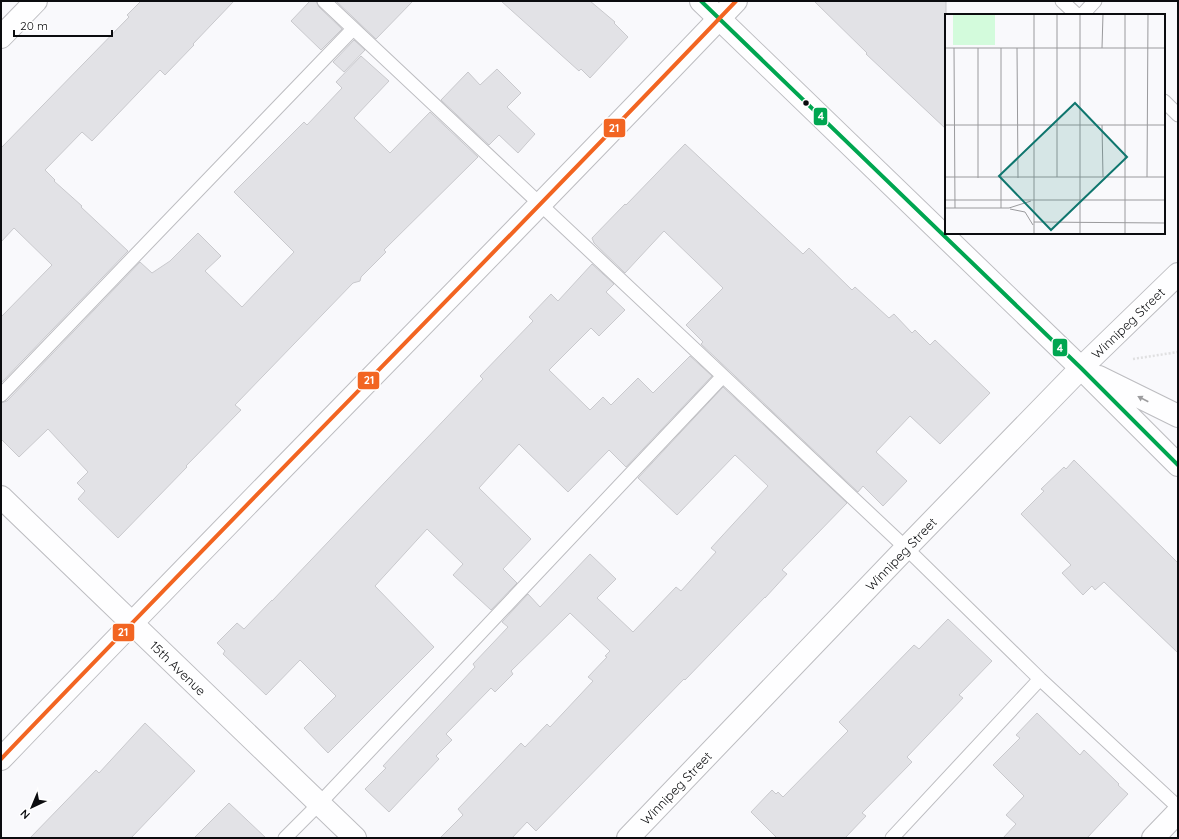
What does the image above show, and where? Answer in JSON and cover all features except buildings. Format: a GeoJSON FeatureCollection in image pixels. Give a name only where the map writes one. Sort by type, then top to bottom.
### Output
{"type":"FeatureCollection","features":[{"type":"Feature","properties":{"kind":"street"},"geometry":{"type":"LineString","coordinates":[[1,37],[36,1]]}},
{"type":"Feature","properties":{"kind":"street"},"geometry":{"type":"LineString","coordinates":[[701,1],[1082,368],[1178,465]]}},
{"type":"Feature","properties":{"kind":"street"},"geometry":{"type":"LineString","coordinates":[[1,759],[131,623],[736,1]]}},
{"type":"Feature","properties":{"kind":"street","name":"Winnipeg Street"},"geometry":{"type":"LineString","coordinates":[[628,838],[906,548],[1082,368],[1178,274]]}},
{"type":"Feature","properties":{"kind":"street"},"geometry":{"type":"LineString","coordinates":[[1082,368],[1178,416]]}},
{"type":"Feature","properties":{"kind":"street","name":"15th Avenue"},"geometry":{"type":"LineString","coordinates":[[1,497],[355,838]]}},
{"type":"Feature","properties":{"kind":"street"},"geometry":{"type":"LineString","coordinates":[[1153,838],[1178,812]]}},
{"type":"Feature","properties":{"kind":"lane"},"geometry":{"type":"LineString","coordinates":[[324,1],[906,548],[1040,679],[1178,807]]}},
{"type":"Feature","properties":{"kind":"lane"},"geometry":{"type":"LineString","coordinates":[[1062,1],[1076,14]]}},
{"type":"Feature","properties":{"kind":"lane"},"geometry":{"type":"LineString","coordinates":[[1083,14],[1095,1]]}},
{"type":"Feature","properties":{"kind":"lane"},"geometry":{"type":"LineString","coordinates":[[1,396],[353,29]]}},
{"type":"Feature","properties":{"kind":"lane"},"geometry":{"type":"LineString","coordinates":[[1165,102],[1178,115]]}},
{"type":"Feature","properties":{"kind":"lane"},"geometry":{"type":"LineString","coordinates":[[286,838],[723,376]]}},
{"type":"Feature","properties":{"kind":"lane"},"geometry":{"type":"LineString","coordinates":[[892,838],[1040,679]]}},
{"type":"Feature","properties":{"kind":"transit line","name":"4"},"geometry":{"type":"LineString","coordinates":[[701,1],[1081,368],[1178,465]]}},
{"type":"Feature","properties":{"kind":"transit line","name":"21"},"geometry":{"type":"LineString","coordinates":[[1,759],[736,1]]}}]}
